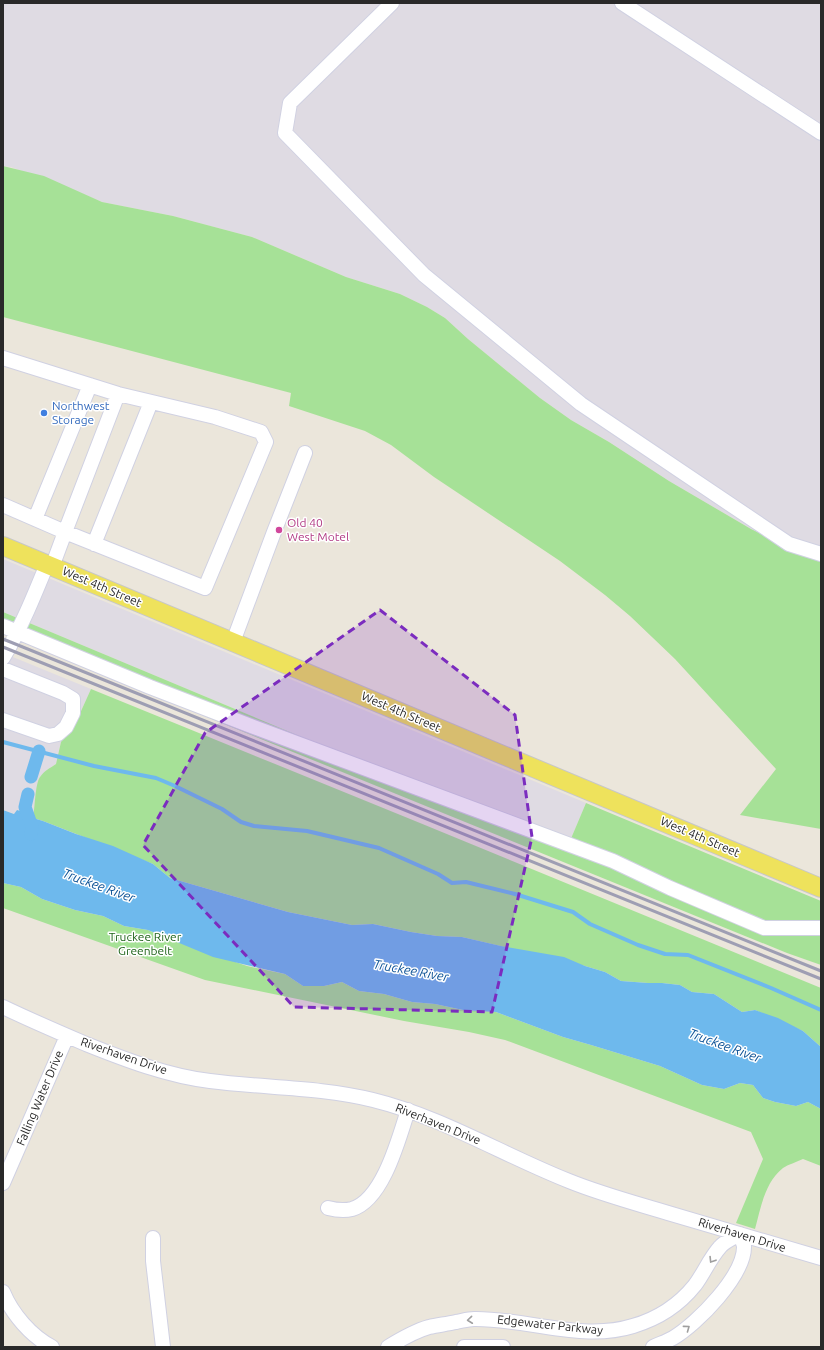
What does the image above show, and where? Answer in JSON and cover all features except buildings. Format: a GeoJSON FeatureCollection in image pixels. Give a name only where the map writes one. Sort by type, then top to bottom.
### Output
{"type":"FeatureCollection","features":[{"type":"Feature","properties":{"kind":"main road","name":"West 4th Street"},"geometry":{"type":"LineString","coordinates":[[3,546],[821,887]]}},
{"type":"Feature","properties":{"kind":"street"},"geometry":{"type":"LineString","coordinates":[[392,3],[290,102],[285,133],[424,274],[581,404],[789,544],[821,554]]}},
{"type":"Feature","properties":{"kind":"street"},"geometry":{"type":"LineString","coordinates":[[622,3],[821,133]]}},
{"type":"Feature","properties":{"kind":"street"},"geometry":{"type":"LineString","coordinates":[[3,358],[118,394],[215,417],[262,432],[266,442],[205,588],[94,544],[3,505]]}},
{"type":"Feature","properties":{"kind":"street"},"geometry":{"type":"LineString","coordinates":[[35,519],[90,385]]}},
{"type":"Feature","properties":{"kind":"street"},"geometry":{"type":"LineString","coordinates":[[3,658],[65,532],[118,394]]}},
{"type":"Feature","properties":{"kind":"street"},"geometry":{"type":"LineString","coordinates":[[94,544],[151,402]]}},
{"type":"Feature","properties":{"kind":"street"},"geometry":{"type":"LineString","coordinates":[[233,642],[305,453]]}},
{"type":"Feature","properties":{"kind":"street"},"geometry":{"type":"LineString","coordinates":[[3,626],[150,687],[308,748],[613,861],[670,888],[764,928],[821,928]]}},
{"type":"Feature","properties":{"kind":"street"},"geometry":{"type":"LineString","coordinates":[[3,669],[63,693],[73,699],[73,713],[66,727],[58,734],[49,736],[3,720]]}},
{"type":"Feature","properties":{"kind":"street","name":"Riverhaven Drive"},"geometry":{"type":"LineString","coordinates":[[3,1007],[67,1036],[112,1054],[144,1065],[190,1077],[209,1081],[345,1094],[408,1110],[438,1122],[549,1173],[592,1190],[821,1258]]}},
{"type":"Feature","properties":{"kind":"street","name":"Falling Water Drive"},"geometry":{"type":"LineString","coordinates":[[3,1183],[6,1167],[67,1036]]}},
{"type":"Feature","properties":{"kind":"street"},"geometry":{"type":"LineString","coordinates":[[328,1208],[341,1210],[353,1209],[369,1197],[385,1174],[408,1110]]}},
{"type":"Feature","properties":{"kind":"street"},"geometry":{"type":"LineString","coordinates":[[653,1347],[672,1338],[696,1321],[714,1303],[742,1261],[744,1245],[740,1234]]}},
{"type":"Feature","properties":{"kind":"street","name":"Edgewater Parkway"},"geometry":{"type":"LineString","coordinates":[[388,1347],[408,1336],[428,1328],[472,1319],[495,1320],[589,1331],[612,1331],[632,1326],[655,1318],[670,1309],[684,1296],[701,1276],[720,1247],[740,1234]]}},
{"type":"Feature","properties":{"kind":"street"},"geometry":{"type":"LineString","coordinates":[[153,1238],[153,1261],[163,1347]]}},
{"type":"Feature","properties":{"kind":"street"},"geometry":{"type":"LineString","coordinates":[[3,1292],[21,1321],[34,1334],[52,1347]]}},
{"type":"Feature","properties":{"kind":"street"},"geometry":{"type":"LineString","coordinates":[[464,1347],[503,1347]]}},
{"type":"Feature","properties":{"kind":"highlighted area"},"geometry":{"type":"Polygon","coordinates":[[[380,610],[515,715],[532,837],[492,1012],[294,1007],[143,845],[205,733],[380,610]]]}},
{"type":"Feature","properties":{"kind":"shaded area"},"geometry":{"type":"Polygon","coordinates":[[[3,3],[821,3],[821,562],[751,529],[669,481],[609,442],[571,420],[540,398],[468,339],[445,318],[427,307],[400,294],[346,277],[252,237],[173,216],[102,202],[11,167],[3,166],[3,3]]]}},
{"type":"Feature","properties":{"kind":"shaded area"},"geometry":{"type":"Polygon","coordinates":[[[3,559],[586,803],[567,848],[3,612],[3,559]]]}},
{"type":"Feature","properties":{"kind":"shaded area"},"geometry":{"type":"Polygon","coordinates":[[[3,653],[91,689],[77,720],[61,742],[56,764],[40,777],[33,818],[28,819],[24,812],[17,810],[15,814],[3,810],[3,653]]]}},
{"type":"Feature","properties":{"kind":"green space"},"geometry":{"type":"Polygon","coordinates":[[[3,166],[44,176],[102,202],[173,216],[252,237],[346,277],[400,294],[427,307],[445,318],[468,339],[540,398],[571,420],[609,442],[669,481],[751,529],[821,562],[821,829],[740,815],[776,769],[675,659],[630,616],[560,561],[434,477],[391,445],[365,431],[289,406],[291,393],[3,317],[3,166]]]}},
{"type":"Feature","properties":{"kind":"green space"},"geometry":{"type":"Polygon","coordinates":[[[3,612],[567,848],[586,803],[821,901],[821,965],[787,953],[3,634],[3,612]]]}},
{"type":"Feature","properties":{"kind":"green space"},"geometry":{"type":"Polygon","coordinates":[[[91,689],[821,988],[821,1047],[803,1031],[755,1010],[742,1012],[714,994],[692,992],[680,985],[621,981],[605,972],[585,966],[462,937],[437,936],[373,924],[352,925],[288,912],[170,878],[153,864],[33,818],[38,780],[43,773],[56,764],[61,742],[77,720],[91,689]]]}},
{"type":"Feature","properties":{"kind":"green space","name":"Truckee River Greenbelt"},"geometry":{"type":"Polygon","coordinates":[[[3,883],[21,887],[42,899],[75,910],[103,916],[124,926],[148,930],[247,966],[285,974],[303,986],[324,986],[342,982],[359,991],[384,994],[412,1002],[435,1004],[463,1010],[496,1012],[563,1037],[660,1066],[702,1085],[724,1089],[740,1083],[753,1085],[763,1098],[775,1102],[796,1106],[808,1102],[821,1109],[821,1166],[803,1159],[783,1168],[772,1180],[764,1196],[755,1229],[736,1223],[763,1159],[751,1132],[505,1040],[205,980],[3,908],[3,883]]]}},
{"type":"Feature","properties":{"kind":"water","name":"Truckee River"},"geometry":{"type":"Polygon","coordinates":[[[3,810],[14,814],[17,810],[24,812],[28,819],[33,818],[43,821],[113,846],[153,864],[170,878],[288,912],[352,925],[373,924],[437,936],[462,937],[501,946],[564,957],[585,966],[605,972],[621,981],[680,985],[692,992],[714,994],[742,1012],[755,1010],[778,1018],[803,1031],[821,1047],[821,1109],[808,1102],[796,1106],[763,1098],[753,1085],[740,1083],[724,1089],[702,1085],[660,1066],[563,1037],[496,1012],[463,1010],[435,1004],[412,1002],[384,994],[359,991],[342,982],[324,986],[303,986],[285,974],[213,957],[148,930],[124,926],[103,916],[75,910],[42,899],[21,887],[3,883],[3,810]]]}},
{"type":"Feature","properties":{"kind":"waterway"},"geometry":{"type":"LineString","coordinates":[[3,742],[94,766],[156,778],[222,809],[241,822],[254,826],[307,831],[379,848],[438,874],[452,883],[466,882],[515,894],[573,912],[590,924],[638,945],[665,954],[688,955],[771,988],[821,1010]]}},
{"type":"Feature","properties":{"kind":"waterway"},"geometry":{"type":"LineString","coordinates":[[31,777],[39,751]]}},
{"type":"Feature","properties":{"kind":"waterway"},"geometry":{"type":"LineString","coordinates":[[28,794],[25,807],[32,827],[31,834]]}},
{"type":"Feature","properties":{"kind":"railway"},"geometry":{"type":"LineString","coordinates":[[3,639],[821,971]]}},
{"type":"Feature","properties":{"kind":"railway"},"geometry":{"type":"LineString","coordinates":[[3,647],[821,979]]}},
{"type":"Feature","properties":{"kind":"place","name":"Northwest Storage"},"geometry":{"type":"Point","coordinates":[44,413]}},
{"type":"Feature","properties":{"kind":"place","name":"Old 40 West Motel"},"geometry":{"type":"Point","coordinates":[279,530]}}]}
